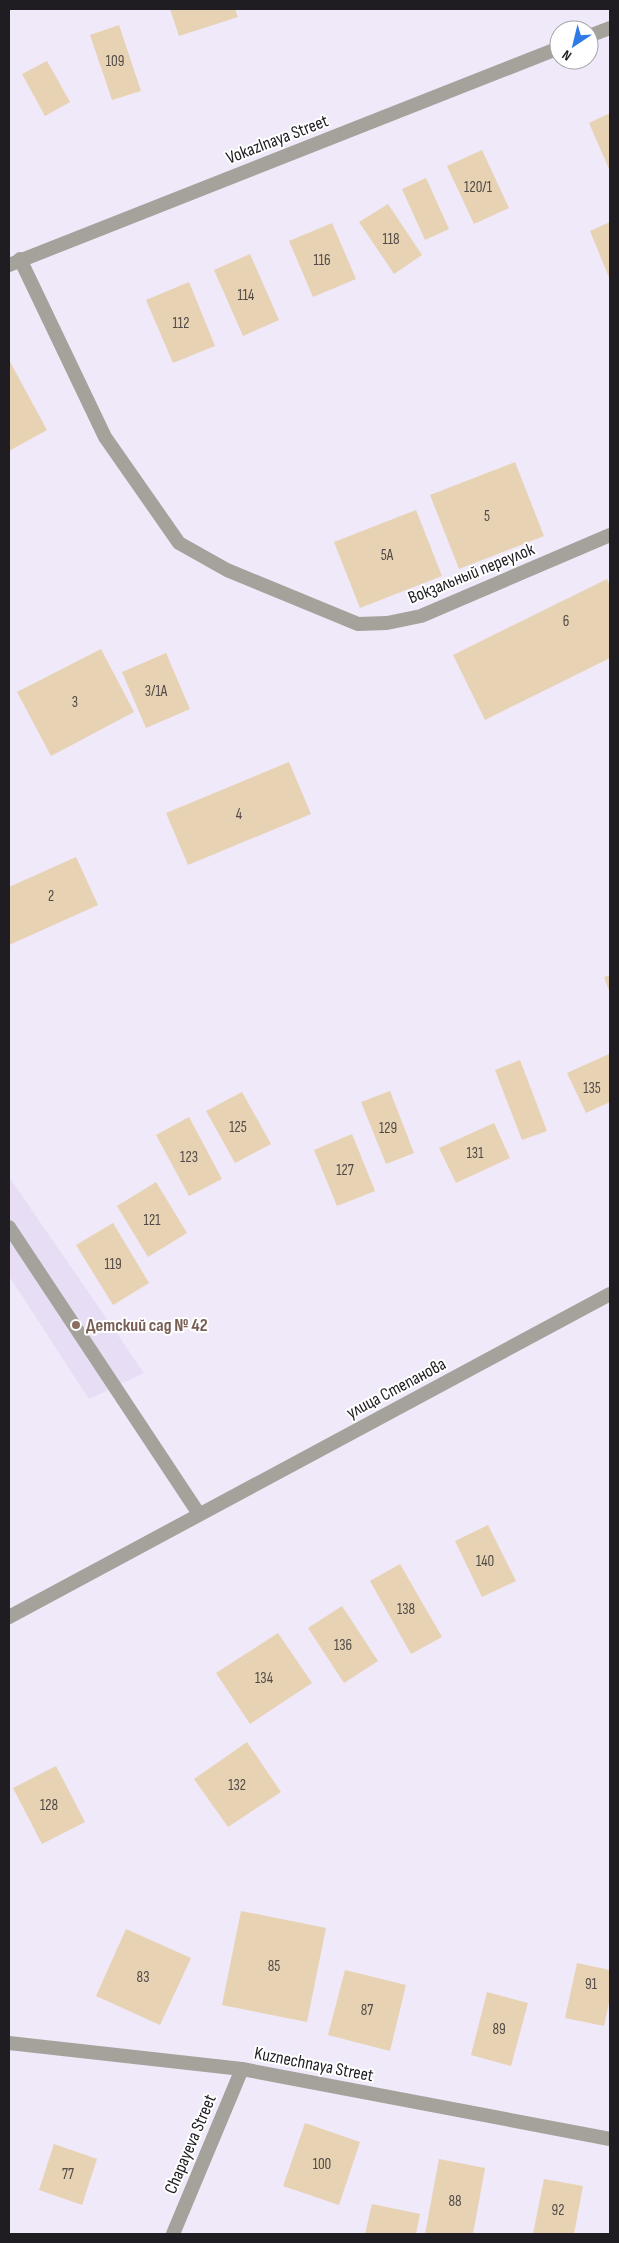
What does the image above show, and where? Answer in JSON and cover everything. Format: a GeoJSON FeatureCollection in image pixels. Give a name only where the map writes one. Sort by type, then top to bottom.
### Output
{"type":"FeatureCollection","features":[{"type":"Feature","properties":{"kind":"street","name":"Vokazlnaya Street"},"geometry":{"type":"LineString","coordinates":[[14,262],[549,52]]}},
{"type":"Feature","properties":{"kind":"street","name":"Вокзальный переулок"},"geometry":{"type":"LineString","coordinates":[[14,262],[106,437],[179,544],[227,570],[310,606],[358,624],[387,624],[421,616],[610,535]]}},
{"type":"Feature","properties":{"kind":"street"},"geometry":{"type":"LineString","coordinates":[[9,1227],[199,1514]]}},
{"type":"Feature","properties":{"kind":"street","name":"улица Степанова"},"geometry":{"type":"LineString","coordinates":[[9,1618],[610,1294]]}},
{"type":"Feature","properties":{"kind":"street","name":"Kuznechnaya Street"},"geometry":{"type":"LineString","coordinates":[[9,2042],[242,2069],[610,2139]]}},
{"type":"Feature","properties":{"kind":"street","name":"Chapayeva Street"},"geometry":{"type":"LineString","coordinates":[[173,2234],[242,2069]]}},
{"type":"Feature","properties":{"kind":"shaded area","name":"Детский сад № 42"},"geometry":{"type":"Polygon","coordinates":[[[9,1177],[144,1373],[89,1399],[9,1276],[9,1177]]]}},
{"type":"Feature","properties":{"kind":"building"},"geometry":{"type":"Polygon","coordinates":[[[170,9],[235,9],[238,17],[179,36],[170,9]]]}},
{"type":"Feature","properties":{"kind":"building"},"geometry":{"type":"Polygon","coordinates":[[[119,25],[141,91],[112,100],[90,35],[119,25]]]}},
{"type":"Feature","properties":{"kind":"building"},"geometry":{"type":"Polygon","coordinates":[[[47,61],[70,102],[45,116],[22,74],[47,61]]]}},
{"type":"Feature","properties":{"kind":"building"},"geometry":{"type":"Polygon","coordinates":[[[610,113],[610,171],[589,123],[610,113]]]}},
{"type":"Feature","properties":{"kind":"building"},"geometry":{"type":"Polygon","coordinates":[[[482,150],[509,208],[474,224],[447,166],[482,150]]]}},
{"type":"Feature","properties":{"kind":"building"},"geometry":{"type":"Polygon","coordinates":[[[426,178],[449,229],[425,240],[402,189],[426,178]]]}},
{"type":"Feature","properties":{"kind":"building"},"geometry":{"type":"Polygon","coordinates":[[[388,204],[422,255],[394,274],[359,222],[388,204]]]}},
{"type":"Feature","properties":{"kind":"building"},"geometry":{"type":"Polygon","coordinates":[[[610,222],[610,280],[590,231],[610,222]]]}},
{"type":"Feature","properties":{"kind":"building"},"geometry":{"type":"Polygon","coordinates":[[[332,223],[356,279],[313,297],[289,241],[332,223]]]}},
{"type":"Feature","properties":{"kind":"building"},"geometry":{"type":"Polygon","coordinates":[[[250,254],[279,320],[243,336],[214,270],[250,254]]]}},
{"type":"Feature","properties":{"kind":"building"},"geometry":{"type":"Polygon","coordinates":[[[189,282],[215,346],[173,363],[146,300],[189,282]]]}},
{"type":"Feature","properties":{"kind":"building"},"geometry":{"type":"Polygon","coordinates":[[[9,360],[47,430],[9,451],[9,360]]]}},
{"type":"Feature","properties":{"kind":"building"},"geometry":{"type":"Polygon","coordinates":[[[515,462],[544,536],[459,569],[430,495],[515,462]]]}},
{"type":"Feature","properties":{"kind":"building"},"geometry":{"type":"Polygon","coordinates":[[[416,510],[442,576],[360,608],[334,542],[416,510]]]}},
{"type":"Feature","properties":{"kind":"building"},"geometry":{"type":"Polygon","coordinates":[[[607,579],[610,586],[610,658],[485,720],[453,655],[607,579]]]}},
{"type":"Feature","properties":{"kind":"building"},"geometry":{"type":"Polygon","coordinates":[[[101,649],[134,712],[51,756],[17,692],[101,649]]]}},
{"type":"Feature","properties":{"kind":"building"},"geometry":{"type":"Polygon","coordinates":[[[166,653],[190,709],[146,728],[122,672],[166,653]]]}},
{"type":"Feature","properties":{"kind":"building"},"geometry":{"type":"Polygon","coordinates":[[[289,762],[311,814],[188,865],[166,813],[289,762]]]}},
{"type":"Feature","properties":{"kind":"building"},"geometry":{"type":"Polygon","coordinates":[[[76,857],[98,905],[9,945],[9,887],[76,857]]]}},
{"type":"Feature","properties":{"kind":"building"},"geometry":{"type":"Polygon","coordinates":[[[610,975],[610,993],[604,977],[610,975]]]}},
{"type":"Feature","properties":{"kind":"building"},"geometry":{"type":"Polygon","coordinates":[[[609,1054],[610,1102],[586,1113],[567,1073],[609,1054]]]}},
{"type":"Feature","properties":{"kind":"building"},"geometry":{"type":"Polygon","coordinates":[[[520,1060],[547,1131],[522,1140],[495,1070],[520,1060]]]}},
{"type":"Feature","properties":{"kind":"building"},"geometry":{"type":"Polygon","coordinates":[[[390,1091],[414,1153],[386,1164],[361,1102],[390,1091]]]}},
{"type":"Feature","properties":{"kind":"building"},"geometry":{"type":"Polygon","coordinates":[[[242,1092],[271,1144],[235,1163],[206,1111],[242,1092]]]}},
{"type":"Feature","properties":{"kind":"building"},"geometry":{"type":"Polygon","coordinates":[[[189,1117],[222,1179],[189,1196],[156,1135],[189,1117]]]}},
{"type":"Feature","properties":{"kind":"building"},"geometry":{"type":"Polygon","coordinates":[[[494,1123],[510,1158],[456,1183],[439,1148],[494,1123]]]}},
{"type":"Feature","properties":{"kind":"building"},"geometry":{"type":"Polygon","coordinates":[[[352,1134],[375,1191],[337,1206],[314,1150],[352,1134]]]}},
{"type":"Feature","properties":{"kind":"building"},"geometry":{"type":"Polygon","coordinates":[[[156,1182],[187,1233],[148,1257],[117,1206],[156,1182]]]}},
{"type":"Feature","properties":{"kind":"building"},"geometry":{"type":"Polygon","coordinates":[[[113,1223],[149,1283],[113,1305],[76,1245],[113,1223]]]}},
{"type":"Feature","properties":{"kind":"building"},"geometry":{"type":"Polygon","coordinates":[[[488,1525],[516,1581],[482,1597],[455,1541],[488,1525]]]}},
{"type":"Feature","properties":{"kind":"building"},"geometry":{"type":"Polygon","coordinates":[[[400,1564],[442,1637],[411,1654],[370,1581],[400,1564]]]}},
{"type":"Feature","properties":{"kind":"building"},"geometry":{"type":"Polygon","coordinates":[[[342,1606],[378,1661],[344,1683],[308,1628],[342,1606]]]}},
{"type":"Feature","properties":{"kind":"building"},"geometry":{"type":"Polygon","coordinates":[[[278,1633],[312,1683],[250,1724],[216,1673],[278,1633]]]}},
{"type":"Feature","properties":{"kind":"building"},"geometry":{"type":"Polygon","coordinates":[[[247,1742],[281,1792],[228,1827],[194,1779],[247,1742]]]}},
{"type":"Feature","properties":{"kind":"building"},"geometry":{"type":"Polygon","coordinates":[[[56,1766],[85,1822],[42,1844],[13,1788],[56,1766]]]}},
{"type":"Feature","properties":{"kind":"building"},"geometry":{"type":"Polygon","coordinates":[[[241,1911],[326,1928],[307,2022],[222,2005],[241,1911]]]}},
{"type":"Feature","properties":{"kind":"building"},"geometry":{"type":"Polygon","coordinates":[[[126,1929],[191,1958],[160,2025],[96,1996],[126,1929]]]}},
{"type":"Feature","properties":{"kind":"building"},"geometry":{"type":"Polygon","coordinates":[[[577,1963],[610,1970],[610,1998],[604,2026],[565,2018],[577,1963]]]}},
{"type":"Feature","properties":{"kind":"building"},"geometry":{"type":"Polygon","coordinates":[[[345,1970],[406,1985],[390,2051],[328,2035],[345,1970]]]}},
{"type":"Feature","properties":{"kind":"building"},"geometry":{"type":"Polygon","coordinates":[[[487,1992],[528,2003],[511,2066],[471,2055],[487,1992]]]}},
{"type":"Feature","properties":{"kind":"building"},"geometry":{"type":"Polygon","coordinates":[[[305,2123],[360,2142],[339,2205],[283,2186],[305,2123]]]}},
{"type":"Feature","properties":{"kind":"building"},"geometry":{"type":"Polygon","coordinates":[[[54,2144],[97,2159],[82,2205],[39,2190],[54,2144]]]}},
{"type":"Feature","properties":{"kind":"building"},"geometry":{"type":"Polygon","coordinates":[[[439,2159],[485,2168],[473,2234],[425,2234],[439,2159]]]}},
{"type":"Feature","properties":{"kind":"building"},"geometry":{"type":"Polygon","coordinates":[[[544,2179],[583,2186],[574,2234],[533,2234],[544,2179]]]}},
{"type":"Feature","properties":{"kind":"building"},"geometry":{"type":"Polygon","coordinates":[[[372,2204],[420,2214],[416,2234],[365,2234],[372,2204]]]}},
{"type":"Feature","properties":{"kind":"place","name":"Детский сад № 42"},"geometry":{"type":"Point","coordinates":[76,1325]}}]}
